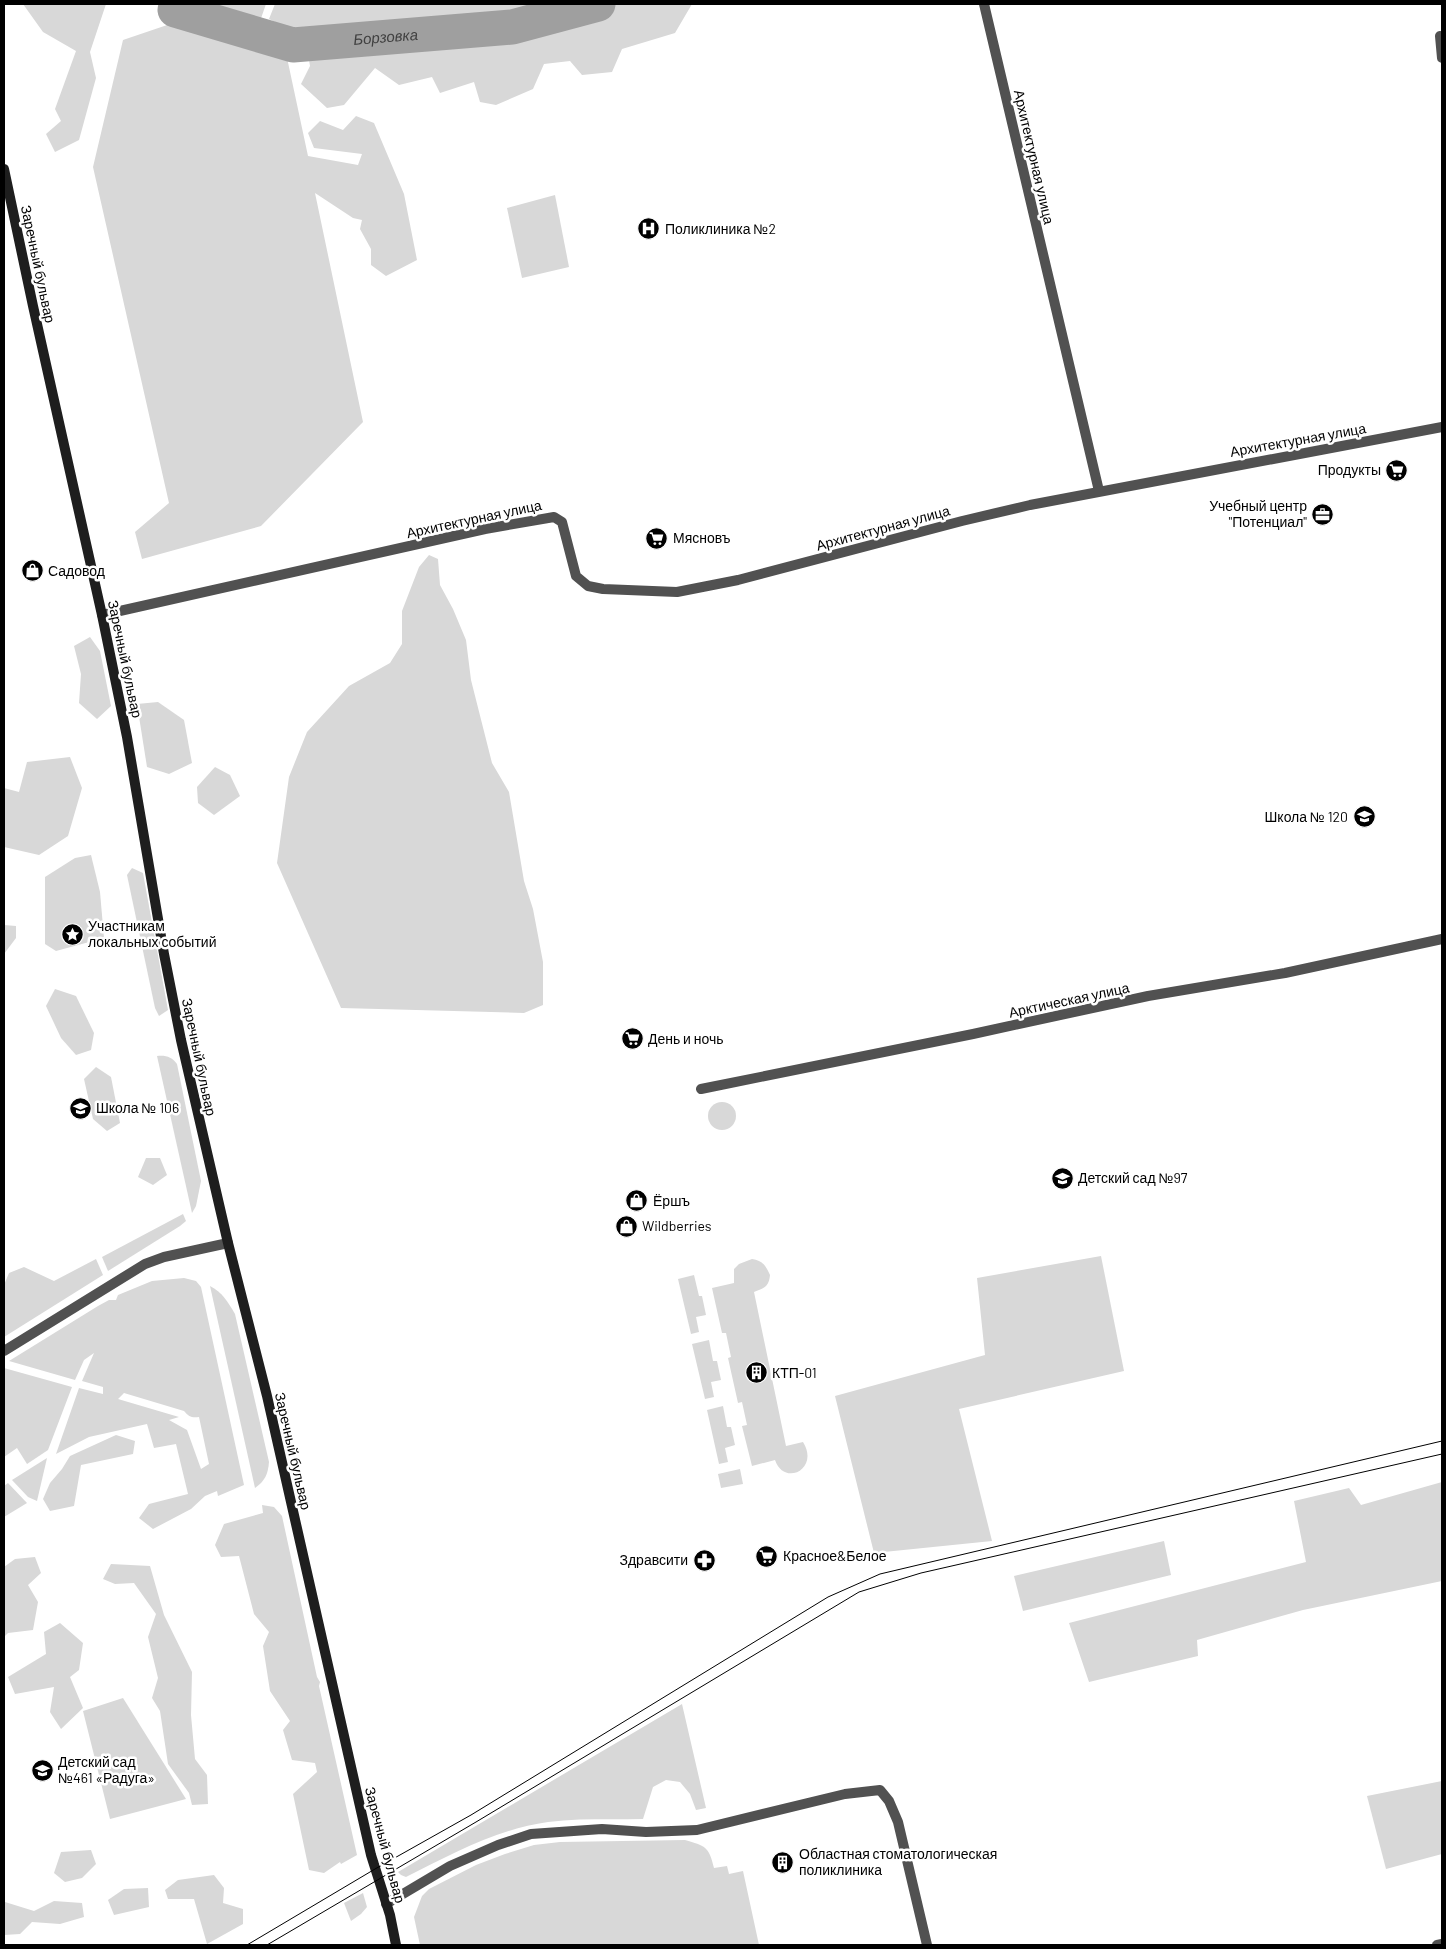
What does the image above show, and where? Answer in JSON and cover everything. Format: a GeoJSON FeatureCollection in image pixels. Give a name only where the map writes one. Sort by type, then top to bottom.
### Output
{"type":"FeatureCollection","features":[{"type":"Feature","properties":{"kind":"street","name":"Архитектурная улица"},"geometry":{"type":"LineString","coordinates":[[984,4],[1099,491]]}},
{"type":"Feature","properties":{"kind":"street"},"geometry":{"type":"LineString","coordinates":[[1440,36],[1442,58]]}},
{"type":"Feature","properties":{"kind":"street","name":"Заречный бульвар"},"geometry":{"type":"LineString","coordinates":[[4,169],[102,614],[127,738],[164,954],[199,1123],[267,1396],[371,1855],[396,1945]]}},
{"type":"Feature","properties":{"kind":"street","name":"Архитектурная улица"},"geometry":{"type":"LineString","coordinates":[[102,614],[485,529],[554,517],[562,522],[576,576],[588,586],[603,589],[676,592],[738,580],[962,521],[1099,491],[1442,426]]}},
{"type":"Feature","properties":{"kind":"street","name":"Арктическая улица"},"geometry":{"type":"LineString","coordinates":[[701,1089],[973,1034],[1148,996],[1285,973],[1442,939]]}},
{"type":"Feature","properties":{"kind":"street"},"geometry":{"type":"LineString","coordinates":[[4,1351],[145,1264],[164,1257],[228,1243]]}},
{"type":"Feature","properties":{"kind":"street"},"geometry":{"type":"LineString","coordinates":[[386,1904],[450,1866],[498,1845],[531,1834],[602,1829],[646,1832],[698,1830],[845,1794],[880,1790],[889,1800],[898,1822],[927,1945]]}},
{"type":"Feature","properties":{"kind":"street"},"geometry":{"type":"LineString","coordinates":[[1437,1945],[1442,1944]]}},
{"type":"Feature","properties":{"kind":"shaded area"},"geometry":{"type":"Polygon","coordinates":[[[23,4],[106,4],[90,52],[96,78],[79,140],[55,152],[46,134],[61,121],[55,109],[76,51],[43,32],[23,4]]]}},
{"type":"Feature","properties":{"kind":"shaded area"},"geometry":{"type":"Polygon","coordinates":[[[189,4],[266,4],[259,24],[189,4]]]}},
{"type":"Feature","properties":{"kind":"shaded area"},"geometry":{"type":"Polygon","coordinates":[[[275,4],[692,4],[675,33],[622,49],[612,72],[582,75],[570,61],[544,64],[533,89],[496,105],[480,102],[474,82],[440,93],[432,77],[399,85],[375,68],[344,105],[327,108],[301,84],[310,66],[305,37],[269,19],[275,4]]]}},
{"type":"Feature","properties":{"kind":"shaded area"},"geometry":{"type":"Polygon","coordinates":[[[176,22],[286,53],[308,156],[358,165],[362,154],[314,148],[308,133],[320,121],[343,130],[356,116],[374,123],[404,194],[417,260],[386,276],[371,265],[371,249],[360,229],[362,220],[353,218],[315,193],[363,422],[261,526],[142,559],[135,532],[169,503],[93,167],[123,40],[176,22]]]}},
{"type":"Feature","properties":{"kind":"shaded area"},"geometry":{"type":"Polygon","coordinates":[[[555,195],[569,267],[522,278],[507,208],[555,195]]]}},
{"type":"Feature","properties":{"kind":"shaded area"},"geometry":{"type":"Polygon","coordinates":[[[429,555],[438,559],[440,585],[466,640],[471,680],[492,763],[509,792],[524,881],[533,909],[543,962],[543,1005],[524,1013],[341,1008],[277,863],[289,777],[307,732],[349,686],[390,663],[402,644],[402,611],[419,567],[429,555]]]}},
{"type":"Feature","properties":{"kind":"shaded area"},"geometry":{"type":"Polygon","coordinates":[[[90,637],[100,651],[111,706],[97,719],[79,703],[81,674],[74,646],[90,637]]]}},
{"type":"Feature","properties":{"kind":"shaded area"},"geometry":{"type":"Polygon","coordinates":[[[158,702],[184,720],[192,763],[169,774],[147,767],[137,704],[158,702]]]}},
{"type":"Feature","properties":{"kind":"shaded area"},"geometry":{"type":"Polygon","coordinates":[[[70,757],[82,788],[68,836],[39,855],[4,847],[4,788],[19,792],[27,762],[70,757]]]}},
{"type":"Feature","properties":{"kind":"shaded area"},"geometry":{"type":"Polygon","coordinates":[[[215,767],[230,775],[240,796],[214,815],[198,803],[197,787],[215,767]]]}},
{"type":"Feature","properties":{"kind":"shaded area"},"geometry":{"type":"Polygon","coordinates":[[[91,855],[100,892],[104,938],[56,951],[45,944],[45,877],[75,858],[91,855]]]}},
{"type":"Feature","properties":{"kind":"shaded area"},"geometry":{"type":"Polygon","coordinates":[[[132,868],[143,873],[168,1010],[159,1016],[155,1008],[127,875],[132,868]]]}},
{"type":"Feature","properties":{"kind":"shaded area"},"geometry":{"type":"Polygon","coordinates":[[[4,925],[16,926],[16,938],[4,954],[4,925]]]}},
{"type":"Feature","properties":{"kind":"shaded area"},"geometry":{"type":"Polygon","coordinates":[[[55,989],[76,996],[94,1033],[91,1050],[76,1055],[61,1038],[46,1006],[55,989]]]}},
{"type":"Feature","properties":{"kind":"shaded area"},"geometry":{"type":"Polygon","coordinates":[[[157,1056],[168,1057],[177,1064],[201,1181],[196,1206],[192,1213],[157,1056]]]}},
{"type":"Feature","properties":{"kind":"shaded area"},"geometry":{"type":"Polygon","coordinates":[[[96,1067],[111,1077],[120,1123],[107,1131],[93,1119],[84,1079],[96,1067]]]}},
{"type":"Feature","properties":{"kind":"shaded area"},"geometry":{"type":"Polygon","coordinates":[[[722,1102],[732,1106],[736,1116],[732,1126],[722,1130],[712,1126],[708,1116],[712,1106],[722,1102]]]}},
{"type":"Feature","properties":{"kind":"shaded area"},"geometry":{"type":"Polygon","coordinates":[[[146,1158],[160,1158],[167,1175],[153,1185],[138,1177],[146,1158]]]}},
{"type":"Feature","properties":{"kind":"shaded area"},"geometry":{"type":"Polygon","coordinates":[[[183,1214],[186,1221],[180,1226],[108,1271],[102,1257],[183,1214]]]}},
{"type":"Feature","properties":{"kind":"shaded area"},"geometry":{"type":"Polygon","coordinates":[[[1101,1256],[1124,1371],[959,1409],[992,1541],[874,1553],[835,1396],[985,1355],[977,1278],[1101,1256]]]}},
{"type":"Feature","properties":{"kind":"shaded area"},"geometry":{"type":"Polygon","coordinates":[[[96,1259],[103,1275],[4,1337],[4,1285],[9,1273],[24,1267],[54,1281],[96,1259]]]}},
{"type":"Feature","properties":{"kind":"shaded area"},"geometry":{"type":"Polygon","coordinates":[[[752,1259],[763,1264],[770,1275],[765,1286],[754,1292],[786,1446],[803,1442],[807,1452],[807,1460],[804,1467],[792,1473],[779,1468],[775,1460],[752,1466],[742,1426],[747,1425],[742,1402],[738,1403],[728,1358],[731,1357],[726,1333],[722,1333],[712,1288],[734,1283],[734,1269],[739,1264],[752,1259]]]}},
{"type":"Feature","properties":{"kind":"shaded area"},"geometry":{"type":"Polygon","coordinates":[[[694,1275],[699,1296],[702,1296],[706,1315],[696,1317],[699,1332],[691,1334],[678,1279],[694,1275]]]}},
{"type":"Feature","properties":{"kind":"shaded area"},"geometry":{"type":"Polygon","coordinates":[[[184,1278],[196,1281],[201,1287],[244,1485],[218,1496],[217,1491],[205,1496],[191,1509],[153,1529],[139,1518],[149,1504],[188,1494],[176,1444],[154,1448],[147,1424],[89,1437],[56,1454],[79,1388],[103,1394],[103,1387],[82,1381],[94,1353],[84,1360],[75,1380],[9,1361],[98,1306],[109,1300],[116,1300],[118,1295],[152,1281],[184,1278]],[[124,1393],[118,1399],[179,1417],[169,1420],[187,1430],[201,1469],[209,1464],[199,1417],[191,1417],[184,1411],[124,1393]]]}},
{"type":"Feature","properties":{"kind":"shaded area"},"geometry":{"type":"Polygon","coordinates":[[[210,1286],[221,1294],[235,1314],[269,1462],[265,1477],[255,1488],[210,1286]]]}},
{"type":"Feature","properties":{"kind":"shaded area"},"geometry":{"type":"Polygon","coordinates":[[[709,1340],[713,1361],[717,1361],[721,1380],[711,1382],[714,1397],[705,1399],[692,1344],[709,1340]]]}},
{"type":"Feature","properties":{"kind":"shaded area"},"geometry":{"type":"Polygon","coordinates":[[[4,1368],[72,1387],[48,1450],[27,1464],[17,1448],[4,1457],[4,1368]]]}},
{"type":"Feature","properties":{"kind":"shaded area"},"geometry":{"type":"Polygon","coordinates":[[[723,1406],[727,1427],[731,1427],[735,1445],[725,1448],[728,1462],[719,1464],[707,1410],[723,1406]]]}},
{"type":"Feature","properties":{"kind":"shaded area"},"geometry":{"type":"Polygon","coordinates":[[[116,1435],[135,1441],[133,1454],[81,1465],[74,1506],[50,1511],[43,1499],[50,1483],[70,1456],[116,1435]]]}},
{"type":"Feature","properties":{"kind":"shaded area"},"geometry":{"type":"Polygon","coordinates":[[[47,1458],[37,1501],[28,1497],[12,1480],[47,1458]]]}},
{"type":"Feature","properties":{"kind":"shaded area"},"geometry":{"type":"Polygon","coordinates":[[[740,1469],[743,1484],[721,1488],[718,1474],[740,1469]]]}},
{"type":"Feature","properties":{"kind":"shaded area"},"geometry":{"type":"Polygon","coordinates":[[[1442,1482],[1442,1581],[1303,1610],[1197,1640],[1198,1656],[1089,1682],[1069,1623],[1306,1562],[1294,1501],[1349,1488],[1361,1505],[1442,1482]]]}},
{"type":"Feature","properties":{"kind":"shaded area"},"geometry":{"type":"Polygon","coordinates":[[[8,1483],[27,1503],[4,1517],[4,1486],[8,1483]]]}},
{"type":"Feature","properties":{"kind":"shaded area"},"geometry":{"type":"Polygon","coordinates":[[[262,1505],[274,1507],[282,1516],[357,1855],[341,1864],[340,1862],[324,1873],[309,1870],[293,1794],[317,1772],[315,1763],[292,1760],[283,1730],[290,1721],[270,1691],[263,1646],[269,1632],[254,1614],[239,1556],[221,1557],[215,1545],[224,1524],[263,1513],[262,1505]]]}},
{"type":"Feature","properties":{"kind":"shaded area"},"geometry":{"type":"Polygon","coordinates":[[[1164,1541],[1171,1575],[1023,1611],[1014,1576],[1164,1541]]]}},
{"type":"Feature","properties":{"kind":"shaded area"},"geometry":{"type":"Polygon","coordinates":[[[35,1557],[41,1573],[28,1585],[38,1602],[33,1630],[8,1633],[4,1637],[4,1567],[15,1559],[35,1557]]]}},
{"type":"Feature","properties":{"kind":"shaded area"},"geometry":{"type":"Polygon","coordinates":[[[111,1564],[150,1566],[164,1615],[192,1672],[191,1715],[195,1759],[207,1775],[208,1804],[192,1805],[189,1793],[168,1764],[160,1711],[152,1698],[158,1678],[148,1637],[156,1614],[134,1583],[115,1584],[103,1579],[111,1564]]]}},
{"type":"Feature","properties":{"kind":"shaded area"},"geometry":{"type":"Polygon","coordinates":[[[60,1623],[83,1643],[79,1670],[70,1677],[83,1708],[61,1729],[50,1712],[54,1687],[15,1694],[8,1677],[46,1654],[44,1632],[60,1623]]]}},
{"type":"Feature","properties":{"kind":"shaded area"},"geometry":{"type":"Polygon","coordinates":[[[123,1698],[186,1799],[110,1819],[83,1711],[123,1698]]]}},
{"type":"Feature","properties":{"kind":"shaded area"},"geometry":{"type":"Polygon","coordinates":[[[682,1704],[706,1808],[696,1810],[690,1794],[680,1782],[666,1780],[653,1787],[643,1819],[572,1820],[529,1825],[493,1836],[406,1877],[398,1872],[682,1704]]]}},
{"type":"Feature","properties":{"kind":"shaded area"},"geometry":{"type":"Polygon","coordinates":[[[1442,1781],[1442,1854],[1386,1869],[1367,1796],[1442,1781]]]}},
{"type":"Feature","properties":{"kind":"shaded area"},"geometry":{"type":"Polygon","coordinates":[[[685,1840],[705,1848],[710,1855],[714,1868],[727,1866],[729,1874],[743,1871],[759,1945],[420,1945],[414,1917],[422,1896],[429,1889],[476,1865],[534,1845],[560,1842],[685,1840]]]}},
{"type":"Feature","properties":{"kind":"shaded area"},"geometry":{"type":"Polygon","coordinates":[[[91,1850],[96,1864],[82,1878],[65,1882],[54,1873],[61,1852],[91,1850]]]}},
{"type":"Feature","properties":{"kind":"shaded area"},"geometry":{"type":"Polygon","coordinates":[[[214,1875],[224,1888],[223,1903],[243,1909],[243,1924],[207,1944],[194,1899],[168,1899],[165,1890],[178,1880],[214,1875]]]}},
{"type":"Feature","properties":{"kind":"shaded area"},"geometry":{"type":"Polygon","coordinates":[[[148,1888],[149,1907],[114,1915],[108,1900],[124,1889],[148,1888]]]}},
{"type":"Feature","properties":{"kind":"shaded area"},"geometry":{"type":"Polygon","coordinates":[[[363,1893],[367,1907],[351,1921],[344,1903],[363,1893]]]}},
{"type":"Feature","properties":{"kind":"shaded area"},"geometry":{"type":"Polygon","coordinates":[[[54,1901],[82,1903],[84,1917],[60,1924],[32,1922],[20,1934],[4,1935],[5,1902],[34,1911],[54,1901]]]}},
{"type":"Feature","properties":{"kind":"waterway","name":"Борзовка"},"geometry":{"type":"LineString","coordinates":[[175,10],[293,45],[512,27],[598,4]]}},
{"type":"Feature","properties":{"kind":"tram line"},"geometry":{"type":"LineString","coordinates":[[247,1945],[471,1815],[828,1597],[880,1574],[1442,1441]]}},
{"type":"Feature","properties":{"kind":"tram line"},"geometry":{"type":"LineString","coordinates":[[267,1945],[859,1592],[921,1573],[1442,1454]]}},
{"type":"Feature","properties":{"kind":"place","name":"Поликлиника №2"},"geometry":{"type":"Point","coordinates":[649,229]}},
{"type":"Feature","properties":{"kind":"place","name":"Продукты"},"geometry":{"type":"Point","coordinates":[1397,470]}},
{"type":"Feature","properties":{"kind":"place","name":"Учебный центр \"Потенциал\""},"geometry":{"type":"Point","coordinates":[1323,514]}},
{"type":"Feature","properties":{"kind":"place","name":"Мясновъ"},"geometry":{"type":"Point","coordinates":[657,538]}},
{"type":"Feature","properties":{"kind":"place","name":"Садовод"},"geometry":{"type":"Point","coordinates":[32,571]}},
{"type":"Feature","properties":{"kind":"place","name":"Школа № 120"},"geometry":{"type":"Point","coordinates":[1364,817]}},
{"type":"Feature","properties":{"kind":"place","name":"Участникам локальных событий"},"geometry":{"type":"Point","coordinates":[72,934]}},
{"type":"Feature","properties":{"kind":"place","name":"День и ночь"},"geometry":{"type":"Point","coordinates":[632,1039]}},
{"type":"Feature","properties":{"kind":"place","name":"Школа № 106"},"geometry":{"type":"Point","coordinates":[80,1108]}},
{"type":"Feature","properties":{"kind":"place","name":"Детский сад №97"},"geometry":{"type":"Point","coordinates":[1062,1178]}},
{"type":"Feature","properties":{"kind":"place","name":"Ёршъ"},"geometry":{"type":"Point","coordinates":[637,1201]}},
{"type":"Feature","properties":{"kind":"place","name":"Wildberries"},"geometry":{"type":"Point","coordinates":[626,1226]}},
{"type":"Feature","properties":{"kind":"place","name":"КТП-01"},"geometry":{"type":"Point","coordinates":[756,1373]}},
{"type":"Feature","properties":{"kind":"place","name":"Красное&Белое"},"geometry":{"type":"Point","coordinates":[767,1556]}},
{"type":"Feature","properties":{"kind":"place","name":"Здравсити"},"geometry":{"type":"Point","coordinates":[704,1560]}},
{"type":"Feature","properties":{"kind":"place","name":"Детский сад №461 «Радуга»"},"geometry":{"type":"Point","coordinates":[42,1770]}},
{"type":"Feature","properties":{"kind":"place","name":"Областная стоматологическая поликлиника"},"geometry":{"type":"Point","coordinates":[783,1862]}}]}
